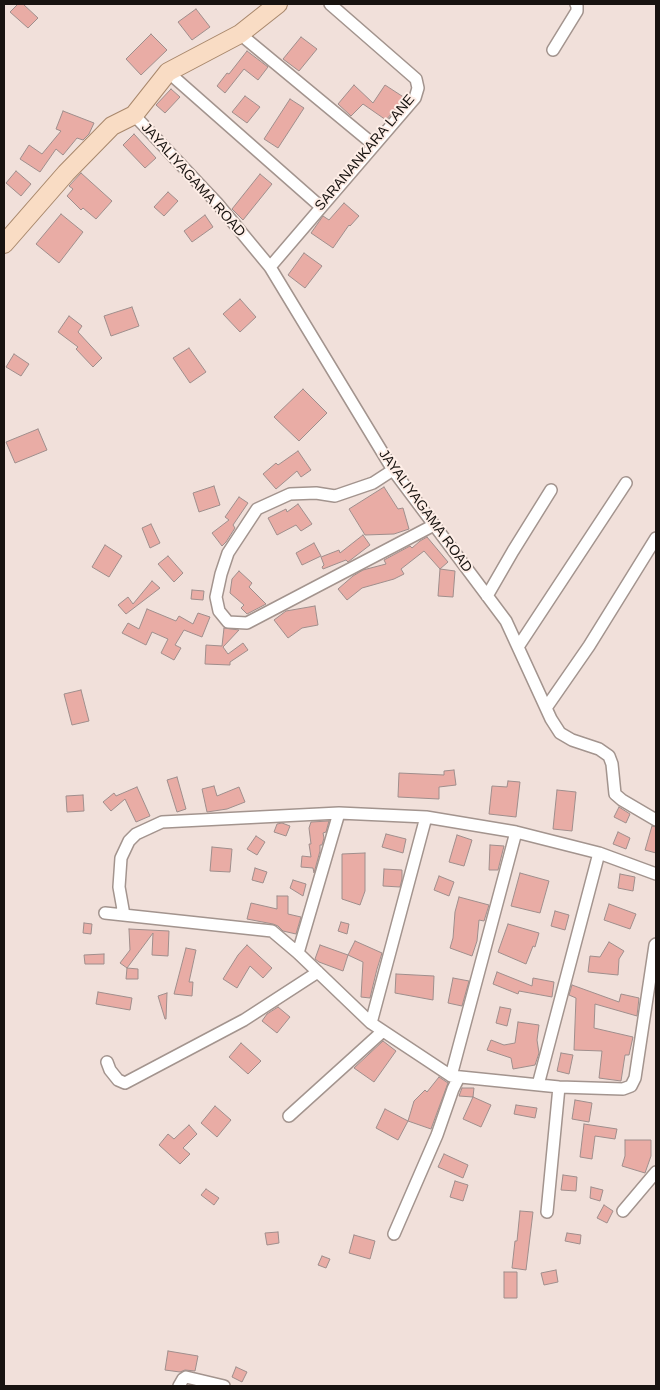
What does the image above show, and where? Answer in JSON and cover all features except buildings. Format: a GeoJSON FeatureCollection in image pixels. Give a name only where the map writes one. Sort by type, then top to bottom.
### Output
{"type":"FeatureCollection","features":[{"type":"Feature","properties":{"kind":"main road"},"geometry":{"type":"LineString","coordinates":[[4,244],[66,173],[112,126],[134,115],[168,72],[240,34],[278,4]]}},
{"type":"Feature","properties":{"kind":"street","name":"SARANANKARA LANE"},"geometry":{"type":"LineString","coordinates":[[270,267],[415,98],[418,88],[416,79],[330,4]]}},
{"type":"Feature","properties":{"kind":"street"},"geometry":{"type":"LineString","coordinates":[[553,50],[577,11],[578,6],[576,4]]}},
{"type":"Feature","properties":{"kind":"street"},"geometry":{"type":"LineString","coordinates":[[240,34],[374,145]]}},
{"type":"Feature","properties":{"kind":"street"},"geometry":{"type":"LineString","coordinates":[[168,72],[321,207]]}},
{"type":"Feature","properties":{"kind":"street","name":"JAYALIYAGAMA ROAD"},"geometry":{"type":"LineString","coordinates":[[134,115],[216,203],[270,267],[393,470],[506,621],[546,708],[560,733],[572,740],[599,749],[609,756],[612,764],[615,794],[656,820]]}},
{"type":"Feature","properties":{"kind":"street"},"geometry":{"type":"LineString","coordinates":[[393,470],[373,483],[335,496],[316,493],[290,494],[258,509],[228,553],[216,597],[219,611],[228,622],[247,623],[434,525]]}},
{"type":"Feature","properties":{"kind":"street"},"geometry":{"type":"LineString","coordinates":[[518,647],[626,483]]}},
{"type":"Feature","properties":{"kind":"street"},"geometry":{"type":"LineString","coordinates":[[487,596],[551,490]]}},
{"type":"Feature","properties":{"kind":"street"},"geometry":{"type":"LineString","coordinates":[[546,708],[589,646],[656,538]]}},
{"type":"Feature","properties":{"kind":"street"},"geometry":{"type":"LineString","coordinates":[[298,953],[339,813]]}},
{"type":"Feature","properties":{"kind":"street"},"geometry":{"type":"LineString","coordinates":[[124,915],[119,887],[121,858],[129,841],[136,834],[162,822],[339,813],[426,817],[516,832],[599,853],[656,874]]}},
{"type":"Feature","properties":{"kind":"street"},"geometry":{"type":"LineString","coordinates":[[370,1023],[426,817]]}},
{"type":"Feature","properties":{"kind":"street"},"geometry":{"type":"LineString","coordinates":[[394,1234],[436,1135],[453,1089],[516,832]]}},
{"type":"Feature","properties":{"kind":"street"},"geometry":{"type":"LineString","coordinates":[[538,1085],[599,853]]}},
{"type":"Feature","properties":{"kind":"street"},"geometry":{"type":"LineString","coordinates":[[105,912],[272,931],[298,953],[370,1023],[455,1076],[538,1085],[623,1090],[631,1086],[635,1078],[651,1007],[656,944]]}},
{"type":"Feature","properties":{"kind":"street"},"geometry":{"type":"LineString","coordinates":[[107,1062],[110,1070],[118,1080],[125,1083],[244,1020],[318,972]]}},
{"type":"Feature","properties":{"kind":"street"},"geometry":{"type":"LineString","coordinates":[[290,1116],[383,1031]]}},
{"type":"Feature","properties":{"kind":"street"},"geometry":{"type":"LineString","coordinates":[[547,1212],[559,1086]]}},
{"type":"Feature","properties":{"kind":"street"},"geometry":{"type":"LineString","coordinates":[[623,1211],[656,1172]]}},
{"type":"Feature","properties":{"kind":"street"},"geometry":{"type":"LineString","coordinates":[[179,1386],[182,1379],[186,1377],[224,1386]]}}]}
